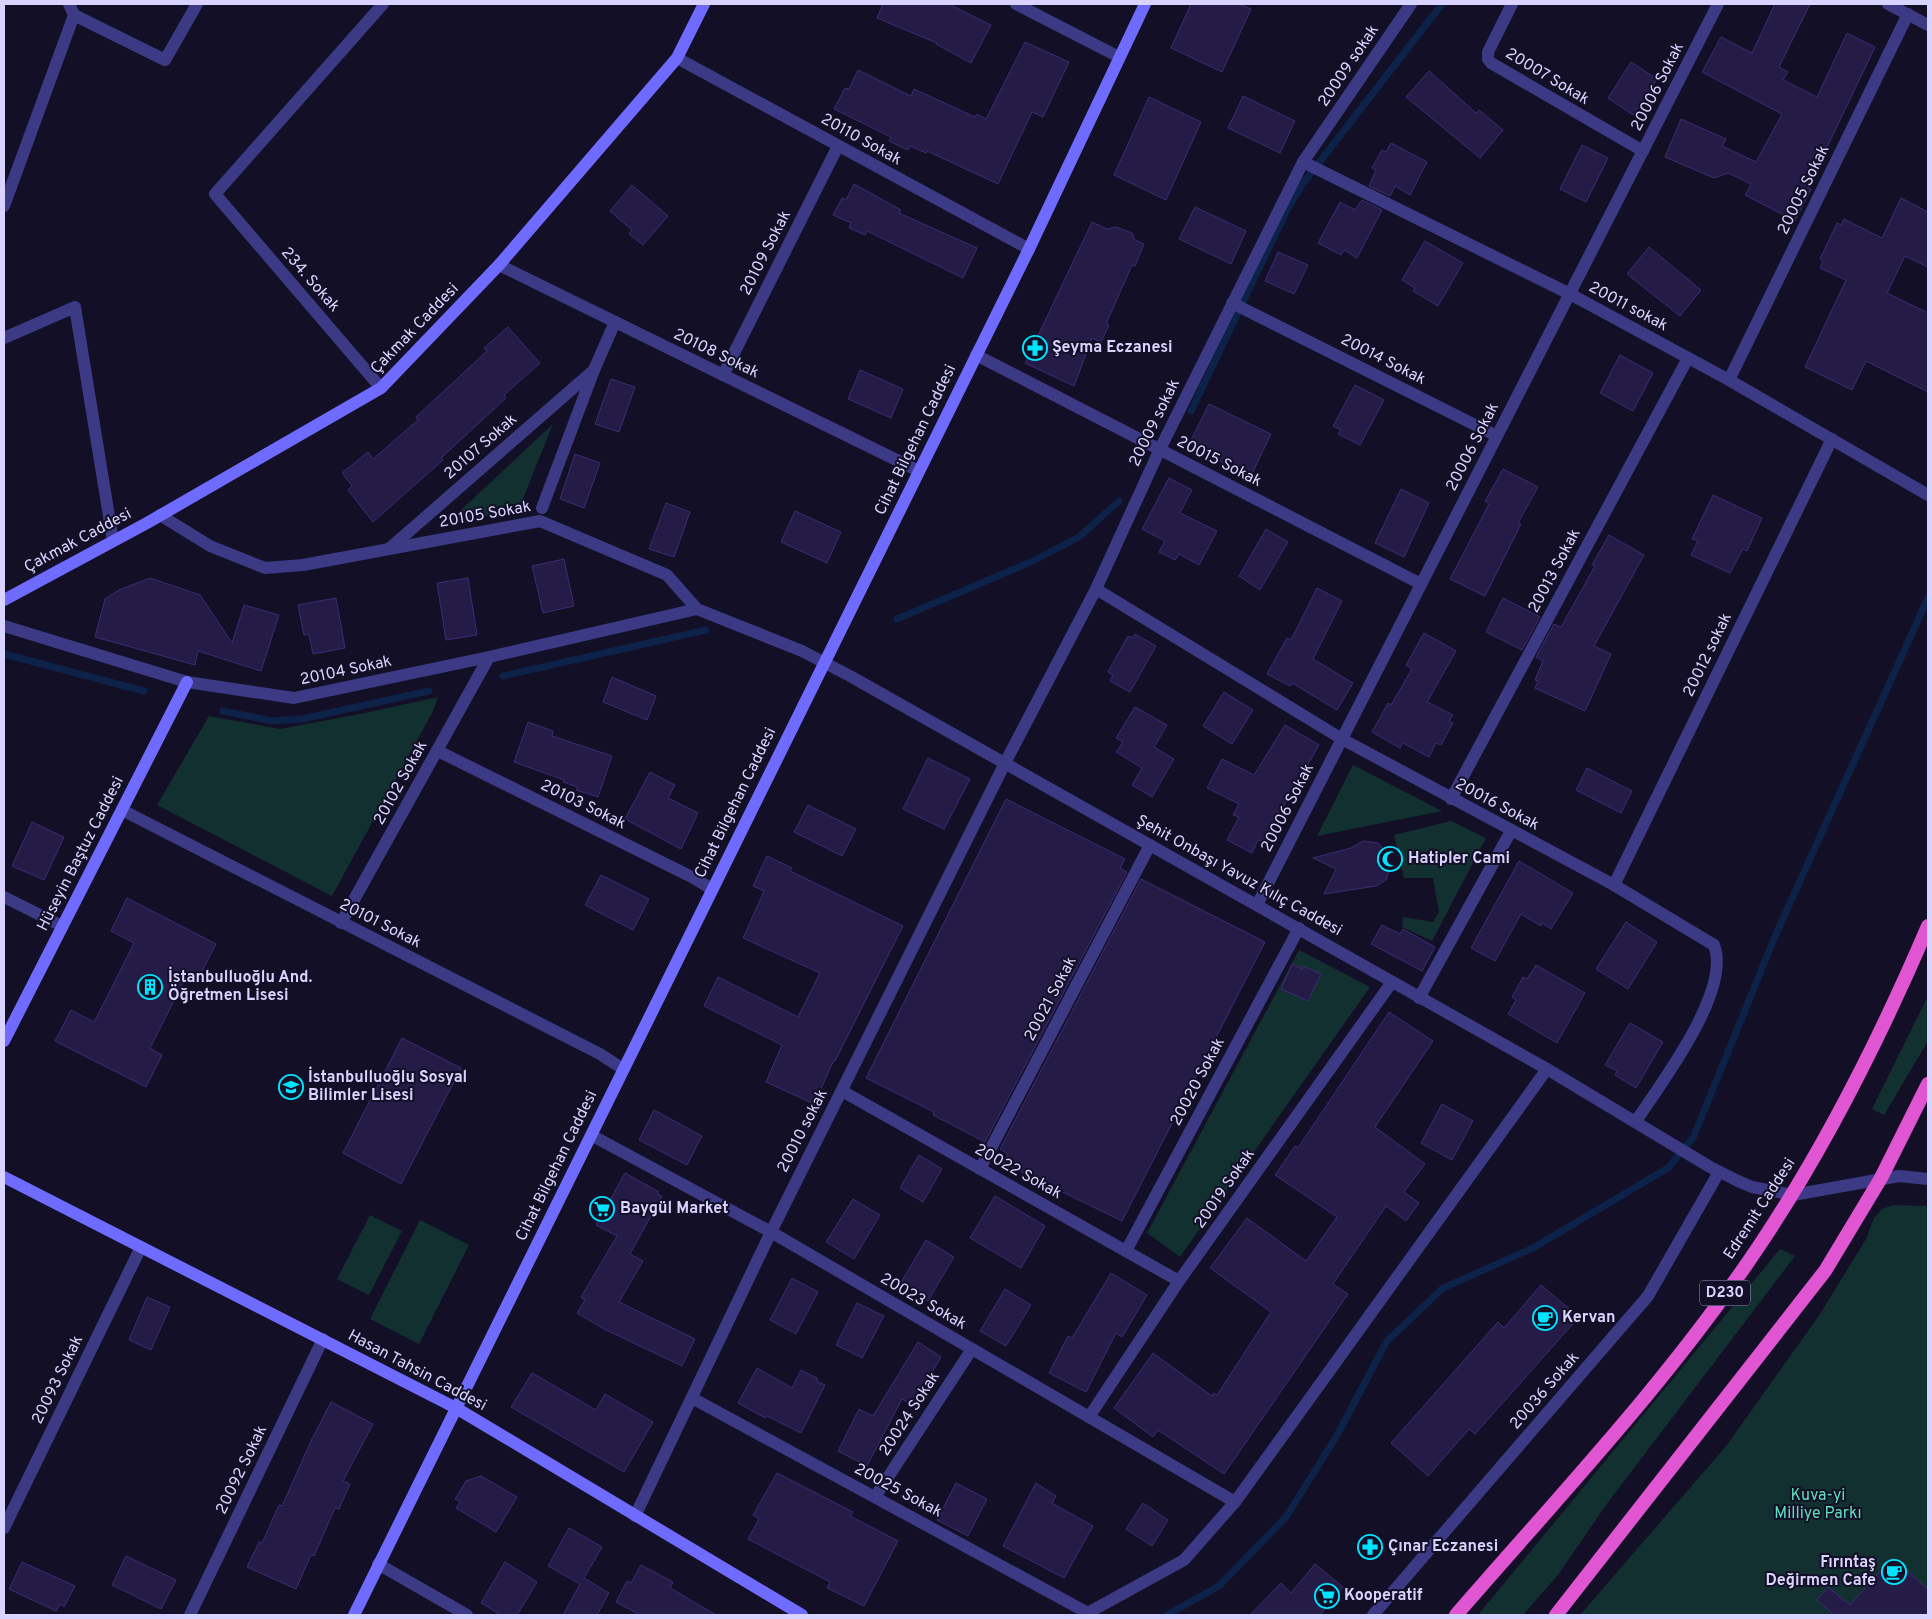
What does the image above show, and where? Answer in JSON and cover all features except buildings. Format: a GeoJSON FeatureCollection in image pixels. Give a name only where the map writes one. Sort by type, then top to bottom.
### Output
{"type":"FeatureCollection","features":[{"type":"Feature","properties":{"kind":"highway","name":"Edremit Caddesi"},"geometry":{"type":"LineString","coordinates":[[1456,1615],[1666,1373],[1760,1244],[1793,1194],[1844,1101],[1906,978],[1928,926]]}},
{"type":"Feature","properties":{"kind":"highway"},"geometry":{"type":"LineString","coordinates":[[1556,1615],[1825,1271],[1881,1178],[1928,1084]]}},
{"type":"Feature","properties":{"kind":"main road","name":"Çakmak Caddesi"},"geometry":{"type":"LineString","coordinates":[[4,600],[160,515],[381,388],[500,265],[677,58],[704,4]]}},
{"type":"Feature","properties":{"kind":"main road","name":"Cihat Bilgehan Caddesi"},"geometry":{"type":"LineString","coordinates":[[354,1615],[1029,250],[1145,4]]}},
{"type":"Feature","properties":{"kind":"main road","name":"Hüseyin Baştuz Caddesi"},"geometry":{"type":"LineString","coordinates":[[4,1041],[187,682]]}},
{"type":"Feature","properties":{"kind":"main road","name":"Hasan Tahsin Caddesi"},"geometry":{"type":"LineString","coordinates":[[4,1177],[456,1408],[802,1615]]}},
{"type":"Feature","properties":{"kind":"street"},"geometry":{"type":"LineString","coordinates":[[4,206],[72,9],[165,60],[197,4]]}},
{"type":"Feature","properties":{"kind":"street","name":"234. Sokak"},"geometry":{"type":"LineString","coordinates":[[381,388],[215,194],[383,4]]}},
{"type":"Feature","properties":{"kind":"street"},"geometry":{"type":"LineString","coordinates":[[1016,4],[1119,57]]}},
{"type":"Feature","properties":{"kind":"street","name":"20009 sokak"},"geometry":{"type":"LineString","coordinates":[[1005,763],[1096,589],[1160,449],[1304,162],[1411,4]]}},
{"type":"Feature","properties":{"kind":"street","name":"20007 Sokak"},"geometry":{"type":"LineString","coordinates":[[1512,4],[1488,52],[1488,58],[1491,63],[1643,151]]}},
{"type":"Feature","properties":{"kind":"street","name":"20006 Sokak"},"geometry":{"type":"LineString","coordinates":[[1257,905],[1718,4]]}},
{"type":"Feature","properties":{"kind":"street"},"geometry":{"type":"LineString","coordinates":[[1888,4],[1928,25]]}},
{"type":"Feature","properties":{"kind":"street","name":"20005 Sokak"},"geometry":{"type":"LineString","coordinates":[[1729,380],[1908,14]]}},
{"type":"Feature","properties":{"kind":"street","name":"20110 Sokak"},"geometry":{"type":"LineString","coordinates":[[677,58],[1029,250]]}},
{"type":"Feature","properties":{"kind":"street","name":"20109 Sokak"},"geometry":{"type":"LineString","coordinates":[[723,375],[838,146]]}},
{"type":"Feature","properties":{"kind":"street","name":"20011 sokak"},"geometry":{"type":"LineString","coordinates":[[1304,162],[1570,294],[1729,380],[1928,495]]}},
{"type":"Feature","properties":{"kind":"street","name":"20108 Sokak"},"geometry":{"type":"LineString","coordinates":[[500,265],[919,471]]}},
{"type":"Feature","properties":{"kind":"street","name":"20014 Sokak"},"geometry":{"type":"LineString","coordinates":[[1232,304],[1497,436]]}},
{"type":"Feature","properties":{"kind":"street"},"geometry":{"type":"LineString","coordinates":[[4,338],[75,307],[113,541]]}},
{"type":"Feature","properties":{"kind":"street"},"geometry":{"type":"LineString","coordinates":[[542,508],[594,370],[615,322]]}},
{"type":"Feature","properties":{"kind":"street","name":"20015 Sokak"},"geometry":{"type":"LineString","coordinates":[[976,355],[1421,584]]}},
{"type":"Feature","properties":{"kind":"street","name":"20013 Sokak"},"geometry":{"type":"LineString","coordinates":[[1451,799],[1688,358]]}},
{"type":"Feature","properties":{"kind":"street","name":"20107 Sokak"},"geometry":{"type":"LineString","coordinates":[[390,548],[594,370]]}},
{"type":"Feature","properties":{"kind":"street","name":"20012 sokak"},"geometry":{"type":"LineString","coordinates":[[1614,885],[1832,439]]}},
{"type":"Feature","properties":{"kind":"street","name":"20105 Sokak"},"geometry":{"type":"LineString","coordinates":[[160,515],[210,546],[265,568],[304,565],[540,521],[667,575],[697,609],[802,651],[824,662]]}},
{"type":"Feature","properties":{"kind":"street","name":"20016 Sokak"},"geometry":{"type":"LineString","coordinates":[[1096,589],[1342,739],[1614,885],[1714,944],[1719,956],[1713,985],[1688,1042],[1636,1121]]}},
{"type":"Feature","properties":{"kind":"street","name":"20104 Sokak"},"geometry":{"type":"LineString","coordinates":[[4,626],[187,682],[294,698],[489,657],[697,609]]}},
{"type":"Feature","properties":{"kind":"street","name":"20102 Sokak"},"geometry":{"type":"LineString","coordinates":[[341,923],[489,657]]}},
{"type":"Feature","properties":{"kind":"street","name":"Şehit Onbaşı Yavuz Kılıç Caddesi"},"geometry":{"type":"LineString","coordinates":[[824,662],[1547,1069],[1715,1169],[1752,1187],[1793,1194],[1881,1178],[1900,1176],[1928,1179]]}},
{"type":"Feature","properties":{"kind":"street","name":"20103 Sokak"},"geometry":{"type":"LineString","coordinates":[[438,751],[692,877],[712,889]]}},
{"type":"Feature","properties":{"kind":"street","name":"20010 sokak"},"geometry":{"type":"LineString","coordinates":[[635,1516],[771,1232],[1005,763]]}},
{"type":"Feature","properties":{"kind":"street","name":"20101 Sokak"},"geometry":{"type":"LineString","coordinates":[[122,810],[600,1054],[623,1069]]}},
{"type":"Feature","properties":{"kind":"street"},"geometry":{"type":"LineString","coordinates":[[1419,998],[1511,831]]}},
{"type":"Feature","properties":{"kind":"street","name":"20021 Sokak"},"geometry":{"type":"LineString","coordinates":[[980,1169],[1150,845]]}},
{"type":"Feature","properties":{"kind":"street"},"geometry":{"type":"LineString","coordinates":[[4,897],[62,926]]}},
{"type":"Feature","properties":{"kind":"street","name":"20020 Sokak"},"geometry":{"type":"LineString","coordinates":[[1126,1251],[1299,928]]}},
{"type":"Feature","properties":{"kind":"street","name":"20019 Sokak"},"geometry":{"type":"LineString","coordinates":[[1089,1417],[1179,1281],[1392,982]]}},
{"type":"Feature","properties":{"kind":"street"},"geometry":{"type":"LineString","coordinates":[[1086,1614],[1184,1560],[1235,1502],[1547,1069]]}},
{"type":"Feature","properties":{"kind":"street","name":"20022 Sokak"},"geometry":{"type":"LineString","coordinates":[[842,1091],[1179,1281]]}},
{"type":"Feature","properties":{"kind":"street","name":"20023 Sokak"},"geometry":{"type":"LineString","coordinates":[[591,1135],[771,1232],[1235,1502]]}},
{"type":"Feature","properties":{"kind":"street","name":"20036 Sokak"},"geometry":{"type":"LineString","coordinates":[[1373,1615],[1648,1296],[1715,1169]]}},
{"type":"Feature","properties":{"kind":"street","name":"20093 Sokak"},"geometry":{"type":"LineString","coordinates":[[4,1528],[141,1247]]}},
{"type":"Feature","properties":{"kind":"street","name":"20092 Sokak"},"geometry":{"type":"LineString","coordinates":[[190,1615],[323,1340]]}},
{"type":"Feature","properties":{"kind":"street","name":"20024 Sokak"},"geometry":{"type":"LineString","coordinates":[[875,1497],[972,1349]]}},
{"type":"Feature","properties":{"kind":"street","name":"20025 Sokak"},"geometry":{"type":"LineString","coordinates":[[692,1398],[1086,1614]]}},
{"type":"Feature","properties":{"kind":"street"},"geometry":{"type":"LineString","coordinates":[[378,1564],[467,1615]]}},
{"type":"Feature","properties":{"kind":"green space"},"geometry":{"type":"Polygon","coordinates":[[[553,424],[520,506],[515,510],[446,524],[553,424]]]}},
{"type":"Feature","properties":{"kind":"green space"},"geometry":{"type":"Polygon","coordinates":[[[438,697],[432,713],[332,896],[157,805],[209,716],[280,729],[438,697]]]}},
{"type":"Feature","properties":{"kind":"green space"},"geometry":{"type":"Polygon","coordinates":[[[1353,765],[1442,811],[1317,836],[1353,765]]]}},
{"type":"Feature","properties":{"kind":"green space"},"geometry":{"type":"Polygon","coordinates":[[[1451,821],[1486,838],[1432,941],[1402,927],[1403,917],[1433,922],[1439,912],[1433,878],[1404,878],[1394,835],[1451,821]]]}},
{"type":"Feature","properties":{"kind":"green space"},"geometry":{"type":"Polygon","coordinates":[[[1299,950],[1370,987],[1180,1257],[1147,1233],[1299,950]]]}},
{"type":"Feature","properties":{"kind":"green space"},"geometry":{"type":"Polygon","coordinates":[[[1928,996],[1928,1041],[1884,1115],[1872,1109],[1928,996]]]}},
{"type":"Feature","properties":{"kind":"green space","name":"Kuva-yi Milliye Parkı"},"geometry":{"type":"Polygon","coordinates":[[[1893,1205],[1928,1206],[1928,1615],[1580,1615],[1727,1445],[1820,1314],[1866,1239],[1874,1218],[1882,1209],[1893,1205]]]}},
{"type":"Feature","properties":{"kind":"green space"},"geometry":{"type":"Polygon","coordinates":[[[370,1215],[402,1231],[369,1295],[337,1279],[370,1215]]]}},
{"type":"Feature","properties":{"kind":"green space"},"geometry":{"type":"Polygon","coordinates":[[[420,1220],[469,1245],[419,1344],[370,1319],[420,1220]]]}},
{"type":"Feature","properties":{"kind":"green space"},"geometry":{"type":"Polygon","coordinates":[[[1780,1249],[1795,1256],[1606,1505],[1558,1575],[1523,1615],[1478,1615],[1780,1249]]]}},
{"type":"Feature","properties":{"kind":"waterway"},"geometry":{"type":"LineString","coordinates":[[1191,411],[1288,208],[1304,182],[1442,4]]}},
{"type":"Feature","properties":{"kind":"waterway"},"geometry":{"type":"LineString","coordinates":[[897,619],[1033,561],[1079,537],[1119,501]]}},
{"type":"Feature","properties":{"kind":"waterway"},"geometry":{"type":"LineString","coordinates":[[1167,1615],[1219,1586],[1286,1517],[1336,1437],[1387,1341],[1443,1288],[1533,1248],[1668,1168],[1693,1138],[1776,934],[1928,598]]}},
{"type":"Feature","properties":{"kind":"waterway"},"geometry":{"type":"LineString","coordinates":[[503,676],[706,630]]}},
{"type":"Feature","properties":{"kind":"waterway"},"geometry":{"type":"LineString","coordinates":[[4,654],[144,691]]}},
{"type":"Feature","properties":{"kind":"waterway"},"geometry":{"type":"LineString","coordinates":[[223,711],[273,721],[302,719],[429,691]]}},
{"type":"Feature","properties":{"kind":"place","name":"Şeyma Eczanesi"},"geometry":{"type":"Point","coordinates":[1035,348]}},
{"type":"Feature","properties":{"kind":"place","name":"Hatipler Cami"},"geometry":{"type":"Point","coordinates":[1390,859]}},
{"type":"Feature","properties":{"kind":"place","name":"İstanbulluoğlu And. Öğretmen Lisesi"},"geometry":{"type":"Point","coordinates":[150,987]}},
{"type":"Feature","properties":{"kind":"place","name":"İstanbulluoğlu Sosyal Bilimler Lisesi"},"geometry":{"type":"Point","coordinates":[291,1087]}},
{"type":"Feature","properties":{"kind":"place","name":"Baygül Market"},"geometry":{"type":"Point","coordinates":[602,1209]}},
{"type":"Feature","properties":{"kind":"place","name":"Kervan"},"geometry":{"type":"Point","coordinates":[1545,1318]}},
{"type":"Feature","properties":{"kind":"place","name":"Çınar Eczanesi"},"geometry":{"type":"Point","coordinates":[1370,1547]}},
{"type":"Feature","properties":{"kind":"place","name":"Fırıntaş Değirmen Cafe"},"geometry":{"type":"Point","coordinates":[1894,1572]}},
{"type":"Feature","properties":{"kind":"place","name":"Kooperatif"},"geometry":{"type":"Point","coordinates":[1327,1596]}}]}
